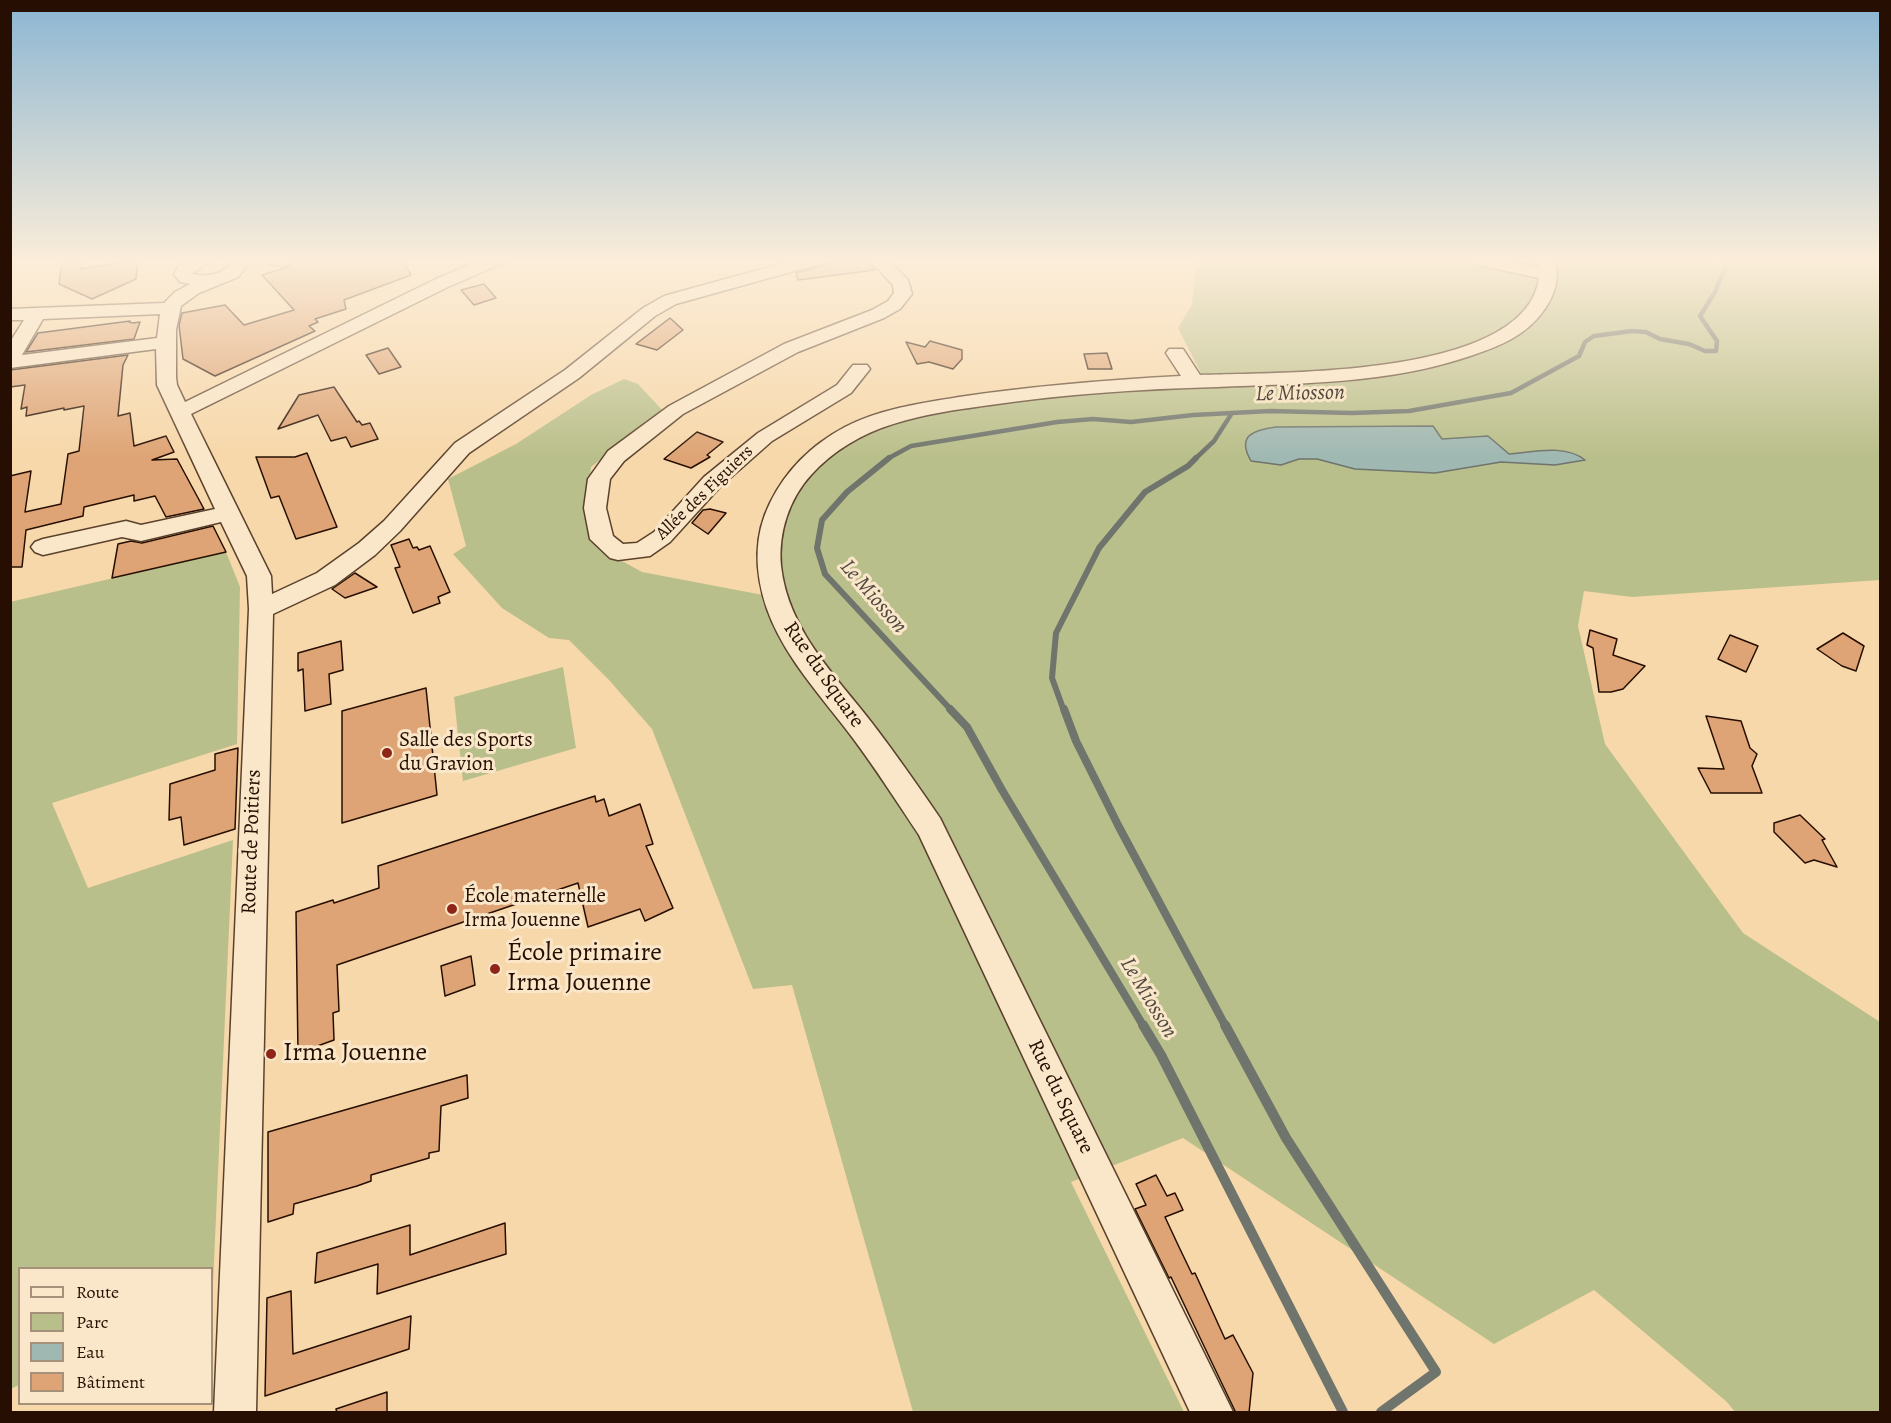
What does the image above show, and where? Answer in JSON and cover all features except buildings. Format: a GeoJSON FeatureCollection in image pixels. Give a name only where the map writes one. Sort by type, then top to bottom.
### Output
{"type":"FeatureCollection","features":[{"type":"Feature","properties":{"kind":"street"},"geometry":{"type":"LineString","coordinates":[[10,361],[30,325]]}},
{"type":"Feature","properties":{"kind":"street","name":"Route de Poitiers"},"geometry":{"type":"LineString","coordinates":[[171,325],[166,342],[167,385],[259,576],[261,609],[235,1413]]}},
{"type":"Feature","properties":{"kind":"street"},"geometry":{"type":"LineString","coordinates":[[180,412],[356,325]]}},
{"type":"Feature","properties":{"kind":"street"},"geometry":{"type":"LineString","coordinates":[[261,609],[326,579],[367,549],[392,526],[462,448],[572,374],[632,325]]}},
{"type":"Feature","properties":{"kind":"street","name":"Allée des Figuiers"},"geometry":{"type":"LineString","coordinates":[[849,325],[791,348],[676,410],[616,456],[599,479],[595,508],[602,539],[618,552],[642,550],[662,537],[712,482],[765,437],[843,388],[860,369]]}},
{"type":"Feature","properties":{"kind":"street","name":"Rue du Square"},"geometry":{"type":"LineString","coordinates":[[1212,1413],[930,827],[892,770],[797,644],[777,609],[769,566],[770,536],[777,509],[790,486],[812,458],[838,439],[867,424],[935,408],[1016,394],[1103,386],[1357,374],[1409,368],[1461,354],[1491,342],[1521,325]]}},
{"type":"Feature","properties":{"kind":"street"},"geometry":{"type":"LineString","coordinates":[[10,361],[166,342]]}},
{"type":"Feature","properties":{"kind":"street"},"geometry":{"type":"LineString","coordinates":[[1176,353],[1194,382]]}},
{"type":"Feature","properties":{"kind":"street"},"geometry":{"type":"LineString","coordinates":[[43,547],[126,528],[129,531],[141,532],[228,513]]}},
{"type":"Feature","properties":{"kind":"green space"},"geometry":{"type":"Polygon","coordinates":[[[1180,325],[1880,325],[1880,580],[1632,597],[1584,591],[1578,626],[1605,744],[1743,933],[1880,1022],[1880,1412],[1735,1412],[1727,1402],[1594,1290],[1494,1344],[1183,1138],[1071,1182],[1184,1412],[913,1412],[792,985],[753,989],[652,729],[609,680],[569,640],[549,638],[502,608],[453,554],[466,546],[448,479],[516,444],[591,395],[624,379],[638,384],[663,411],[591,467],[586,524],[604,551],[642,572],[763,595],[769,505],[782,482],[815,444],[859,420],[914,406],[1013,392],[1201,373],[1178,328],[1180,325]]]}},
{"type":"Feature","properties":{"kind":"green space"},"geometry":{"type":"Polygon","coordinates":[[[226,552],[240,587],[237,744],[52,803],[88,888],[233,840],[213,1284],[213,1267],[18,1267],[18,1386],[11,1389],[10,602],[226,552]]]}},
{"type":"Feature","properties":{"kind":"green space"},"geometry":{"type":"Polygon","coordinates":[[[563,667],[576,748],[463,781],[454,697],[563,667]]]}},
{"type":"Feature","properties":{"kind":"water"},"geometry":{"type":"Polygon","coordinates":[[[1433,426],[1442,439],[1488,436],[1509,454],[1559,451],[1577,455],[1585,460],[1555,465],[1501,462],[1435,473],[1355,469],[1317,459],[1299,459],[1281,465],[1251,461],[1245,445],[1254,432],[1276,427],[1433,426]]]}},
{"type":"Feature","properties":{"kind":"waterway","name":"Le Miosson"},"geometry":{"type":"LineString","coordinates":[[887,459],[911,446],[1057,422],[1093,419],[1131,422],[1193,415],[1270,411],[1352,413],[1409,411],[1511,393],[1579,356],[1585,342],[1594,336],[1632,331],[1646,332],[1660,339],[1689,344],[1705,351],[1716,351],[1717,341],[1706,325]]}},
{"type":"Feature","properties":{"kind":"waterway"},"geometry":{"type":"LineString","coordinates":[[1195,459],[1214,441],[1232,413]]}},
{"type":"Feature","properties":{"kind":"waterway","name":"Le Miosson"},"geometry":{"type":"LineString","coordinates":[[889,458],[847,492],[822,520],[817,548],[825,574],[952,711]]}},
{"type":"Feature","properties":{"kind":"waterway"},"geometry":{"type":"LineString","coordinates":[[1064,711],[1052,678],[1056,633],[1099,548],[1145,492],[1188,466],[1195,459]]}},
{"type":"Feature","properties":{"kind":"waterway","name":"Le Miosson"},"geometry":{"type":"LineString","coordinates":[[950,709],[967,727],[1002,790],[1144,1027]]}},
{"type":"Feature","properties":{"kind":"waterway"},"geometry":{"type":"LineString","coordinates":[[1064,709],[1076,741],[1119,827],[1226,1027]]}},
{"type":"Feature","properties":{"kind":"waterway","name":"Le Miosson"},"geometry":{"type":"LineString","coordinates":[[1143,1025],[1161,1055],[1343,1412]]}},
{"type":"Feature","properties":{"kind":"waterway"},"geometry":{"type":"LineString","coordinates":[[1225,1025],[1286,1138],[1436,1372],[1381,1412]]}},
{"type":"Feature","properties":{"kind":"place","name":"Salle des Sports du Gravion"},"geometry":{"type":"Point","coordinates":[387,753]}},
{"type":"Feature","properties":{"kind":"place","name":"École maternelle Irma Jouenne"},"geometry":{"type":"Point","coordinates":[452,909]}},
{"type":"Feature","properties":{"kind":"place","name":"École primaire Irma Jouenne"},"geometry":{"type":"Point","coordinates":[495,969]}},
{"type":"Feature","properties":{"kind":"place","name":"Irma Jouenne"},"geometry":{"type":"Point","coordinates":[271,1054]}}]}
